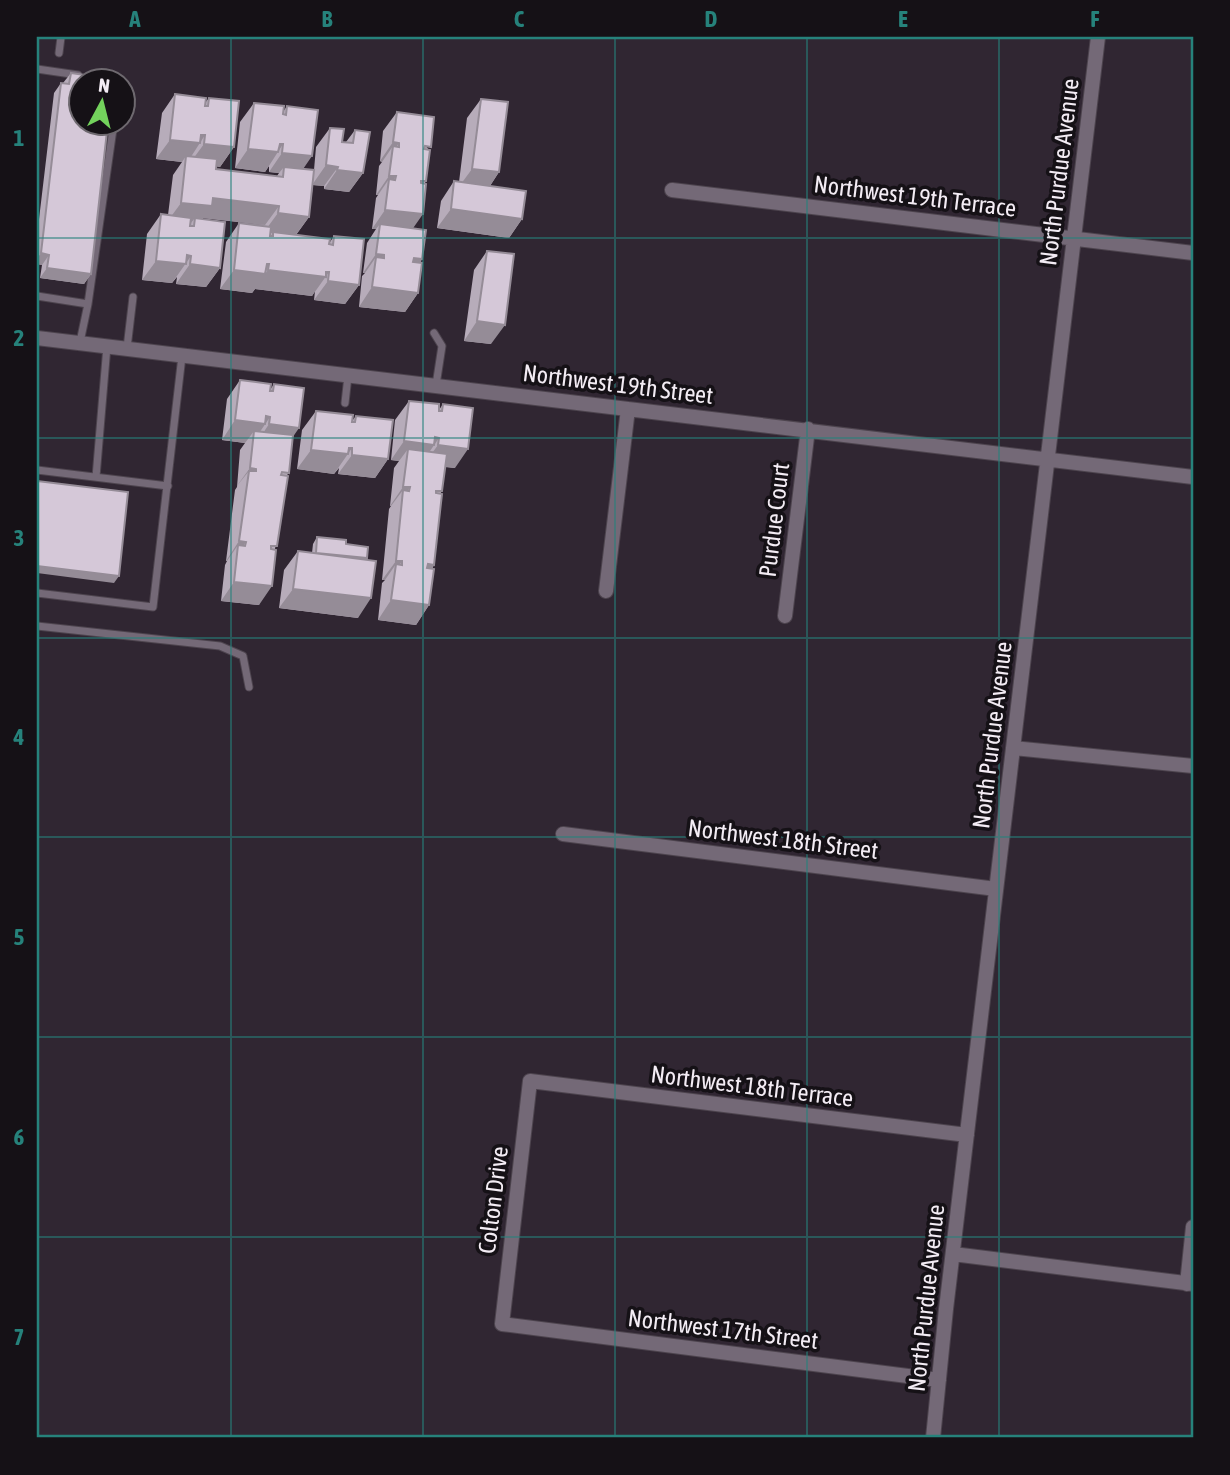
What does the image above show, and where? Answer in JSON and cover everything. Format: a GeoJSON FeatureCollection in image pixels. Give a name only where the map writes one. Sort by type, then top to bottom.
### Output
{"type":"FeatureCollection","features":[{"type":"Feature","properties":{"kind":"street","name":"North Purdue Avenue"},"geometry":{"type":"LineString","coordinates":[[933,1438],[1098,37]]}},
{"type":"Feature","properties":{"kind":"street","name":"Northwest 19th Terrace"},"geometry":{"type":"LineString","coordinates":[[672,190],[1193,253]]}},
{"type":"Feature","properties":{"kind":"street","name":"Northwest 19th Street"},"geometry":{"type":"LineString","coordinates":[[37,338],[1193,477]]}},
{"type":"Feature","properties":{"kind":"street"},"geometry":{"type":"LineString","coordinates":[[606,591],[628,409]]}},
{"type":"Feature","properties":{"kind":"street","name":"Purdue Court"},"geometry":{"type":"LineString","coordinates":[[785,616],[807,429]]}},
{"type":"Feature","properties":{"kind":"street"},"geometry":{"type":"LineString","coordinates":[[1013,748],[1193,766]]}},
{"type":"Feature","properties":{"kind":"street","name":"Northwest 18th Street"},"geometry":{"type":"LineString","coordinates":[[563,834],[996,889]]}},
{"type":"Feature","properties":{"kind":"street","name":"Northwest 18th Terrace"},"geometry":{"type":"LineString","coordinates":[[530,1081],[967,1135]]}},
{"type":"Feature","properties":{"kind":"street","name":"Colton Drive"},"geometry":{"type":"LineString","coordinates":[[502,1324],[530,1081]]}},
{"type":"Feature","properties":{"kind":"street"},"geometry":{"type":"LineString","coordinates":[[953,1254],[1190,1284],[1193,1227]]}},
{"type":"Feature","properties":{"kind":"street","name":"Northwest 17th Street"},"geometry":{"type":"LineString","coordinates":[[502,1324],[939,1380]]}},
{"type":"Feature","properties":{"kind":"lane"},"geometry":{"type":"LineString","coordinates":[[59,53],[61,37]]}},
{"type":"Feature","properties":{"kind":"lane"},"geometry":{"type":"LineString","coordinates":[[37,69],[66,73]]}},
{"type":"Feature","properties":{"kind":"lane"},"geometry":{"type":"LineString","coordinates":[[80,342],[112,136]]}},
{"type":"Feature","properties":{"kind":"lane"},"geometry":{"type":"LineString","coordinates":[[37,296],[88,304]]}},
{"type":"Feature","properties":{"kind":"lane"},"geometry":{"type":"LineString","coordinates":[[127,348],[133,297]]}},
{"type":"Feature","properties":{"kind":"lane"},"geometry":{"type":"LineString","coordinates":[[434,333],[442,346],[436,385]]}},
{"type":"Feature","properties":{"kind":"lane"},"geometry":{"type":"LineString","coordinates":[[96,477],[107,346]]}},
{"type":"Feature","properties":{"kind":"lane"},"geometry":{"type":"LineString","coordinates":[[37,593],[153,607],[182,354]]}},
{"type":"Feature","properties":{"kind":"lane"},"geometry":{"type":"LineString","coordinates":[[345,403],[348,375]]}},
{"type":"Feature","properties":{"kind":"lane"},"geometry":{"type":"LineString","coordinates":[[37,470],[168,486]]}},
{"type":"Feature","properties":{"kind":"lane"},"geometry":{"type":"LineString","coordinates":[[37,626],[220,646],[243,656],[249,687]]}},
{"type":"Feature","properties":{"kind":"building"},"geometry":{"type":"Polygon","coordinates":[[[61,83],[66,84],[66,136],[106,136],[91,274],[47,268],[49,255],[41,253],[61,83]]]}},
{"type":"Feature","properties":{"kind":"building"},"geometry":{"type":"Polygon","coordinates":[[[175,94],[206,98],[205,106],[208,106],[209,98],[239,101],[234,147],[204,144],[205,135],[201,135],[200,143],[170,140],[175,94]]]}},
{"type":"Feature","properties":{"kind":"building"},"geometry":{"type":"Polygon","coordinates":[[[481,99],[508,102],[499,172],[472,169],[481,99]]]}},
{"type":"Feature","properties":{"kind":"building"},"geometry":{"type":"Polygon","coordinates":[[[254,103],[284,106],[283,114],[286,115],[287,106],[318,110],[312,156],[282,153],[283,144],[280,144],[278,152],[248,149],[254,103]]]}},
{"type":"Feature","properties":{"kind":"building"},"geometry":{"type":"Polygon","coordinates":[[[397,112],[434,117],[431,147],[425,146],[424,149],[430,150],[426,181],[421,181],[426,184],[423,214],[385,210],[389,179],[395,180],[396,176],[389,176],[393,146],[399,147],[399,143],[393,142],[397,112]]]}},
{"type":"Feature","properties":{"kind":"building"},"geometry":{"type":"Polygon","coordinates":[[[330,128],[344,129],[342,142],[353,143],[355,130],[370,132],[363,173],[337,170],[338,167],[326,165],[330,128]]]}},
{"type":"Feature","properties":{"kind":"building"},"geometry":{"type":"Polygon","coordinates":[[[186,156],[217,159],[216,169],[283,177],[284,167],[314,170],[309,217],[278,213],[279,206],[213,198],[212,206],[181,203],[186,156]]]}},
{"type":"Feature","properties":{"kind":"building"},"geometry":{"type":"Polygon","coordinates":[[[454,181],[526,191],[522,219],[451,209],[454,181]]]}},
{"type":"Feature","properties":{"kind":"building"},"geometry":{"type":"Polygon","coordinates":[[[161,214],[191,218],[190,226],[194,226],[195,218],[225,222],[220,268],[190,264],[191,256],[187,255],[186,264],[156,261],[161,214]]]}},
{"type":"Feature","properties":{"kind":"building"},"geometry":{"type":"Polygon","coordinates":[[[239,223],[271,227],[270,236],[273,236],[273,232],[330,239],[329,244],[333,245],[334,236],[364,239],[359,285],[328,281],[329,272],[326,272],[326,277],[268,270],[269,264],[265,274],[234,270],[239,223]]]}},
{"type":"Feature","properties":{"kind":"building"},"geometry":{"type":"Polygon","coordinates":[[[380,224],[426,230],[422,259],[414,258],[413,262],[422,263],[418,293],[372,287],[376,257],[384,258],[384,255],[376,254],[380,224]]]}},
{"type":"Feature","properties":{"kind":"building"},"geometry":{"type":"Polygon","coordinates":[[[487,251],[514,254],[505,325],[477,321],[487,251]]]}},
{"type":"Feature","properties":{"kind":"building"},"geometry":{"type":"Polygon","coordinates":[[[240,380],[271,384],[270,391],[273,391],[274,384],[304,388],[299,428],[269,424],[270,417],[266,416],[265,424],[235,420],[240,380]]]}},
{"type":"Feature","properties":{"kind":"building"},"geometry":{"type":"Polygon","coordinates":[[[409,401],[439,404],[439,411],[442,411],[443,404],[473,408],[468,449],[438,445],[439,438],[435,437],[434,445],[404,441],[409,401]]]}},
{"type":"Feature","properties":{"kind":"building"},"geometry":{"type":"Polygon","coordinates":[[[316,411],[353,415],[352,422],[355,422],[356,416],[393,420],[388,459],[352,455],[352,448],[349,448],[348,454],[311,450],[316,411]]]}},
{"type":"Feature","properties":{"kind":"building"},"geometry":{"type":"Polygon","coordinates":[[[254,431],[293,435],[289,473],[282,472],[281,475],[288,476],[277,546],[271,546],[271,549],[276,550],[272,586],[234,582],[238,545],[245,546],[246,542],[239,541],[249,471],[256,471],[250,468],[254,431]]]}},
{"type":"Feature","properties":{"kind":"building"},"geometry":{"type":"Polygon","coordinates":[[[408,449],[447,454],[442,491],[436,491],[442,494],[434,565],[428,564],[427,568],[434,569],[429,605],[391,600],[396,564],[402,565],[402,561],[396,561],[403,490],[409,491],[410,487],[403,487],[408,449]]]}},
{"type":"Feature","properties":{"kind":"building"},"geometry":{"type":"Polygon","coordinates":[[[37,481],[128,492],[119,576],[37,566],[37,481]]]}},
{"type":"Feature","properties":{"kind":"building"},"geometry":{"type":"Polygon","coordinates":[[[317,537],[346,540],[346,544],[368,547],[367,558],[316,553],[317,537]]]}},
{"type":"Feature","properties":{"kind":"building"},"geometry":{"type":"Polygon","coordinates":[[[298,551],[376,561],[371,598],[293,589],[298,551]]]}}]}
